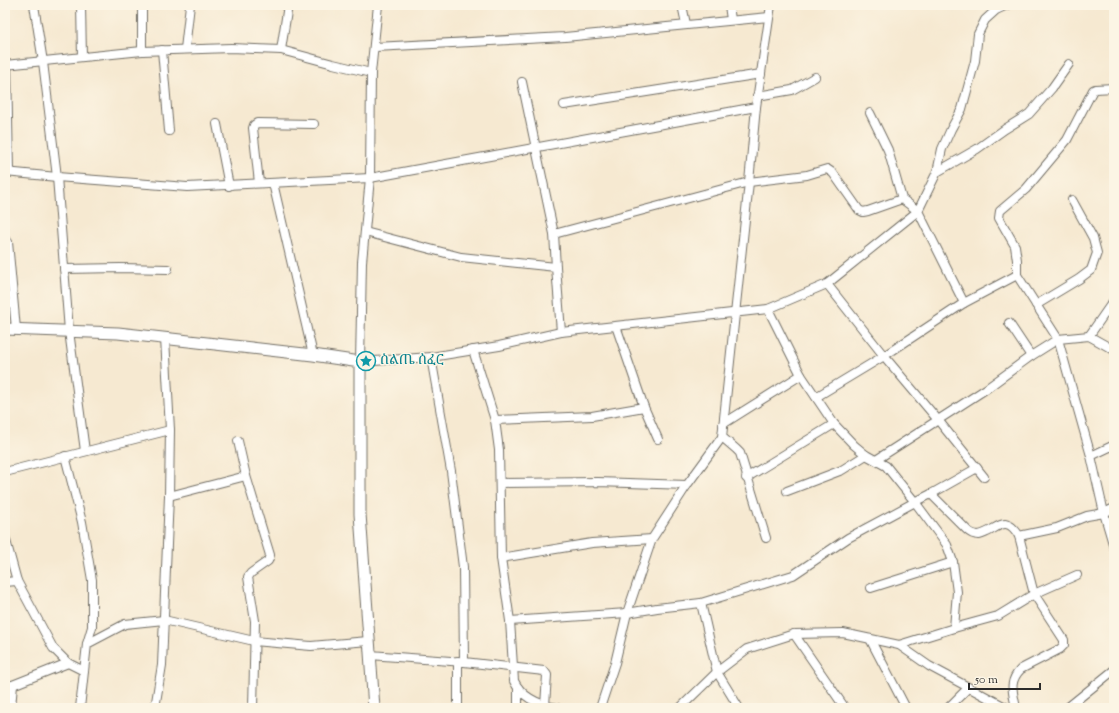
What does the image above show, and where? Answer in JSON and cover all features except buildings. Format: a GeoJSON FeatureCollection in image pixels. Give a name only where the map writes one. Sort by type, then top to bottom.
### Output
{"type":"FeatureCollection","features":[{"type":"Feature","properties":{"kind":"street"},"geometry":{"type":"LineString","coordinates":[[34,5],[43,62],[57,177],[69,331],[85,451]]}},
{"type":"Feature","properties":{"kind":"street"},"geometry":{"type":"LineString","coordinates":[[81,5],[82,57]]}},
{"type":"Feature","properties":{"kind":"street"},"geometry":{"type":"LineString","coordinates":[[142,5],[142,51]]}},
{"type":"Feature","properties":{"kind":"street"},"geometry":{"type":"LineString","coordinates":[[185,49],[190,5]]}},
{"type":"Feature","properties":{"kind":"street"},"geometry":{"type":"LineString","coordinates":[[282,50],[288,5]]}},
{"type":"Feature","properties":{"kind":"street"},"geometry":{"type":"LineString","coordinates":[[374,708],[360,514],[360,362],[362,262],[370,178],[371,73],[375,46],[378,5]]}},
{"type":"Feature","properties":{"kind":"street"},"geometry":{"type":"LineString","coordinates":[[682,5],[686,24]]}},
{"type":"Feature","properties":{"kind":"street"},"geometry":{"type":"LineString","coordinates":[[729,5],[731,20]]}},
{"type":"Feature","properties":{"kind":"street"},"geometry":{"type":"LineString","coordinates":[[600,708],[615,663],[627,614],[652,538],[687,485],[722,437],[757,96],[771,5]]}},
{"type":"Feature","properties":{"kind":"street"},"geometry":{"type":"LineString","coordinates":[[5,329],[118,333],[313,355],[360,362],[431,357],[499,346],[561,332],[768,309],[827,284],[918,211],[937,172],[942,149],[962,109],[975,61],[978,34],[985,20],[996,10],[1007,5]]}},
{"type":"Feature","properties":{"kind":"street"},"geometry":{"type":"LineString","coordinates":[[375,46],[565,37],[769,17]]}},
{"type":"Feature","properties":{"kind":"street"},"geometry":{"type":"LineString","coordinates":[[371,73],[282,50],[231,48],[142,51],[6,65],[7,172],[186,187],[370,178],[756,107]]}},
{"type":"Feature","properties":{"kind":"street"},"geometry":{"type":"LineString","coordinates":[[162,50],[169,131]]}},
{"type":"Feature","properties":{"kind":"street"},"geometry":{"type":"LineString","coordinates":[[937,172],[977,149],[1029,114],[1052,88],[1069,64]]}},
{"type":"Feature","properties":{"kind":"street"},"geometry":{"type":"LineString","coordinates":[[564,105],[761,74]]}},
{"type":"Feature","properties":{"kind":"street"},"geometry":{"type":"LineString","coordinates":[[757,96],[792,90],[815,77]]}},
{"type":"Feature","properties":{"kind":"street"},"geometry":{"type":"LineString","coordinates":[[522,82],[554,234],[561,332]]}},
{"type":"Feature","properties":{"kind":"street"},"geometry":{"type":"LineString","coordinates":[[1114,88],[1093,90],[1067,140],[1026,189],[1000,211],[998,215],[1015,246],[1017,275],[1058,339],[1091,456],[1104,513],[1113,537],[1114,547]]}},
{"type":"Feature","properties":{"kind":"street"},"geometry":{"type":"LineString","coordinates":[[870,113],[888,150],[902,199],[918,211],[964,303]]}},
{"type":"Feature","properties":{"kind":"street"},"geometry":{"type":"LineString","coordinates":[[259,183],[253,128],[254,125],[258,123],[314,124]]}},
{"type":"Feature","properties":{"kind":"street"},"geometry":{"type":"LineString","coordinates":[[217,124],[229,186]]}},
{"type":"Feature","properties":{"kind":"street"},"geometry":{"type":"LineString","coordinates":[[554,234],[749,182],[807,175],[827,169],[832,173],[859,210],[863,212],[902,199]]}},
{"type":"Feature","properties":{"kind":"street"},"geometry":{"type":"LineString","coordinates":[[273,183],[313,355]]}},
{"type":"Feature","properties":{"kind":"street"},"geometry":{"type":"LineString","coordinates":[[1036,305],[1079,279],[1091,270],[1094,262],[1097,253],[1096,246],[1072,200]]}},
{"type":"Feature","properties":{"kind":"street"},"geometry":{"type":"LineString","coordinates":[[365,232],[460,257],[556,267]]}},
{"type":"Feature","properties":{"kind":"street"},"geometry":{"type":"LineString","coordinates":[[8,242],[16,329]]}},
{"type":"Feature","properties":{"kind":"street"},"geometry":{"type":"LineString","coordinates":[[64,269],[168,269]]}},
{"type":"Feature","properties":{"kind":"street"},"geometry":{"type":"LineString","coordinates":[[816,397],[884,356],[964,303],[1017,275]]}},
{"type":"Feature","properties":{"kind":"street"},"geometry":{"type":"LineString","coordinates":[[827,284],[884,356],[984,477]]}},
{"type":"Feature","properties":{"kind":"street"},"geometry":{"type":"LineString","coordinates":[[1089,336],[1114,300]]}},
{"type":"Feature","properties":{"kind":"street"},"geometry":{"type":"LineString","coordinates":[[768,309],[801,375],[834,424],[866,455],[886,466],[947,545],[953,562],[957,592],[954,628]]}},
{"type":"Feature","properties":{"kind":"street"},"geometry":{"type":"LineString","coordinates":[[1009,323],[1031,356]]}},
{"type":"Feature","properties":{"kind":"street"},"geometry":{"type":"LineString","coordinates":[[616,326],[644,407],[658,439]]}},
{"type":"Feature","properties":{"kind":"street"},"geometry":{"type":"LineString","coordinates":[[876,460],[986,389],[1031,356],[1058,339],[1089,336],[1114,350]]}},
{"type":"Feature","properties":{"kind":"street"},"geometry":{"type":"LineString","coordinates":[[155,708],[162,665],[170,496],[170,430],[165,338]]}},
{"type":"Feature","properties":{"kind":"street"},"geometry":{"type":"LineString","coordinates":[[473,350],[495,420],[500,483],[501,558],[510,621],[514,681],[518,688],[534,701],[545,706],[557,708]]}},
{"type":"Feature","properties":{"kind":"street"},"geometry":{"type":"LineString","coordinates":[[431,357],[451,471],[463,567],[461,662],[458,708]]}},
{"type":"Feature","properties":{"kind":"street"},"geometry":{"type":"LineString","coordinates":[[724,424],[801,375]]}},
{"type":"Feature","properties":{"kind":"street"},"geometry":{"type":"LineString","coordinates":[[495,420],[592,416],[644,407]]}},
{"type":"Feature","properties":{"kind":"street"},"geometry":{"type":"LineString","coordinates":[[746,478],[834,424]]}},
{"type":"Feature","properties":{"kind":"street"},"geometry":{"type":"LineString","coordinates":[[5,472],[170,430]]}},
{"type":"Feature","properties":{"kind":"street"},"geometry":{"type":"LineString","coordinates":[[722,437],[740,453],[746,478],[766,538]]}},
{"type":"Feature","properties":{"kind":"street"},"geometry":{"type":"LineString","coordinates":[[238,441],[246,476],[270,555],[268,561],[251,573],[248,577],[255,620],[252,708]]}},
{"type":"Feature","properties":{"kind":"street"},"geometry":{"type":"LineString","coordinates":[[1091,456],[1114,445]]}},
{"type":"Feature","properties":{"kind":"street"},"geometry":{"type":"LineString","coordinates":[[787,491],[842,470],[866,455]]}},
{"type":"Feature","properties":{"kind":"street"},"geometry":{"type":"LineString","coordinates":[[65,456],[82,522],[92,580],[92,627],[87,644],[80,708]]}},
{"type":"Feature","properties":{"kind":"street"},"geometry":{"type":"LineString","coordinates":[[510,621],[627,614],[657,608],[701,603],[793,575],[848,538],[977,468]]}},
{"type":"Feature","properties":{"kind":"street"},"geometry":{"type":"LineString","coordinates":[[170,496],[246,476]]}},
{"type":"Feature","properties":{"kind":"street"},"geometry":{"type":"LineString","coordinates":[[500,483],[598,482],[687,485]]}},
{"type":"Feature","properties":{"kind":"street"},"geometry":{"type":"LineString","coordinates":[[931,494],[967,530],[973,534],[978,535],[1003,523],[1008,524],[1015,529],[1019,536],[1034,594],[1064,640],[1064,645],[1060,649],[1021,669],[1016,674],[1012,684],[1016,708]]}},
{"type":"Feature","properties":{"kind":"street"},"geometry":{"type":"LineString","coordinates":[[1019,536],[1056,528],[1087,516],[1104,513],[1114,508]]}},
{"type":"Feature","properties":{"kind":"street"},"geometry":{"type":"LineString","coordinates":[[5,537],[16,581],[53,648],[68,663],[84,671]]}},
{"type":"Feature","properties":{"kind":"street"},"geometry":{"type":"LineString","coordinates":[[501,558],[592,543],[652,538]]}},
{"type":"Feature","properties":{"kind":"street"},"geometry":{"type":"LineString","coordinates":[[871,588],[953,562]]}},
{"type":"Feature","properties":{"kind":"street"},"geometry":{"type":"LineString","coordinates":[[899,645],[998,616],[1034,594],[1077,575]]}},
{"type":"Feature","properties":{"kind":"street"},"geometry":{"type":"LineString","coordinates":[[5,582],[16,581]]}},
{"type":"Feature","properties":{"kind":"street"},"geometry":{"type":"LineString","coordinates":[[701,603],[717,672],[739,708]]}},
{"type":"Feature","properties":{"kind":"street"},"geometry":{"type":"LineString","coordinates":[[87,644],[125,624],[164,620],[254,641],[311,646],[368,641]]}},
{"type":"Feature","properties":{"kind":"street"},"geometry":{"type":"LineString","coordinates":[[680,708],[717,672],[748,649],[794,634],[843,633],[899,645],[929,666],[1007,708]]}},
{"type":"Feature","properties":{"kind":"street"},"geometry":{"type":"LineString","coordinates":[[794,634],[845,708]]}},
{"type":"Feature","properties":{"kind":"street"},"geometry":{"type":"LineString","coordinates":[[870,639],[906,708]]}},
{"type":"Feature","properties":{"kind":"street"},"geometry":{"type":"LineString","coordinates":[[370,655],[461,662],[544,671],[546,673],[545,706]]}},
{"type":"Feature","properties":{"kind":"street"},"geometry":{"type":"LineString","coordinates":[[11,708],[9,687],[68,663]]}},
{"type":"Feature","properties":{"kind":"street"},"geometry":{"type":"LineString","coordinates":[[1068,708],[1113,673]]}},
{"type":"Feature","properties":{"kind":"street"},"geometry":{"type":"LineString","coordinates":[[518,688],[518,708]]}},
{"type":"Feature","properties":{"kind":"street"},"geometry":{"type":"LineString","coordinates":[[948,708],[968,688]]}},
{"type":"Feature","properties":{"kind":"place","name":"ስልጤ ሰፈር"},"geometry":{"type":"Point","coordinates":[366,361]}}]}
